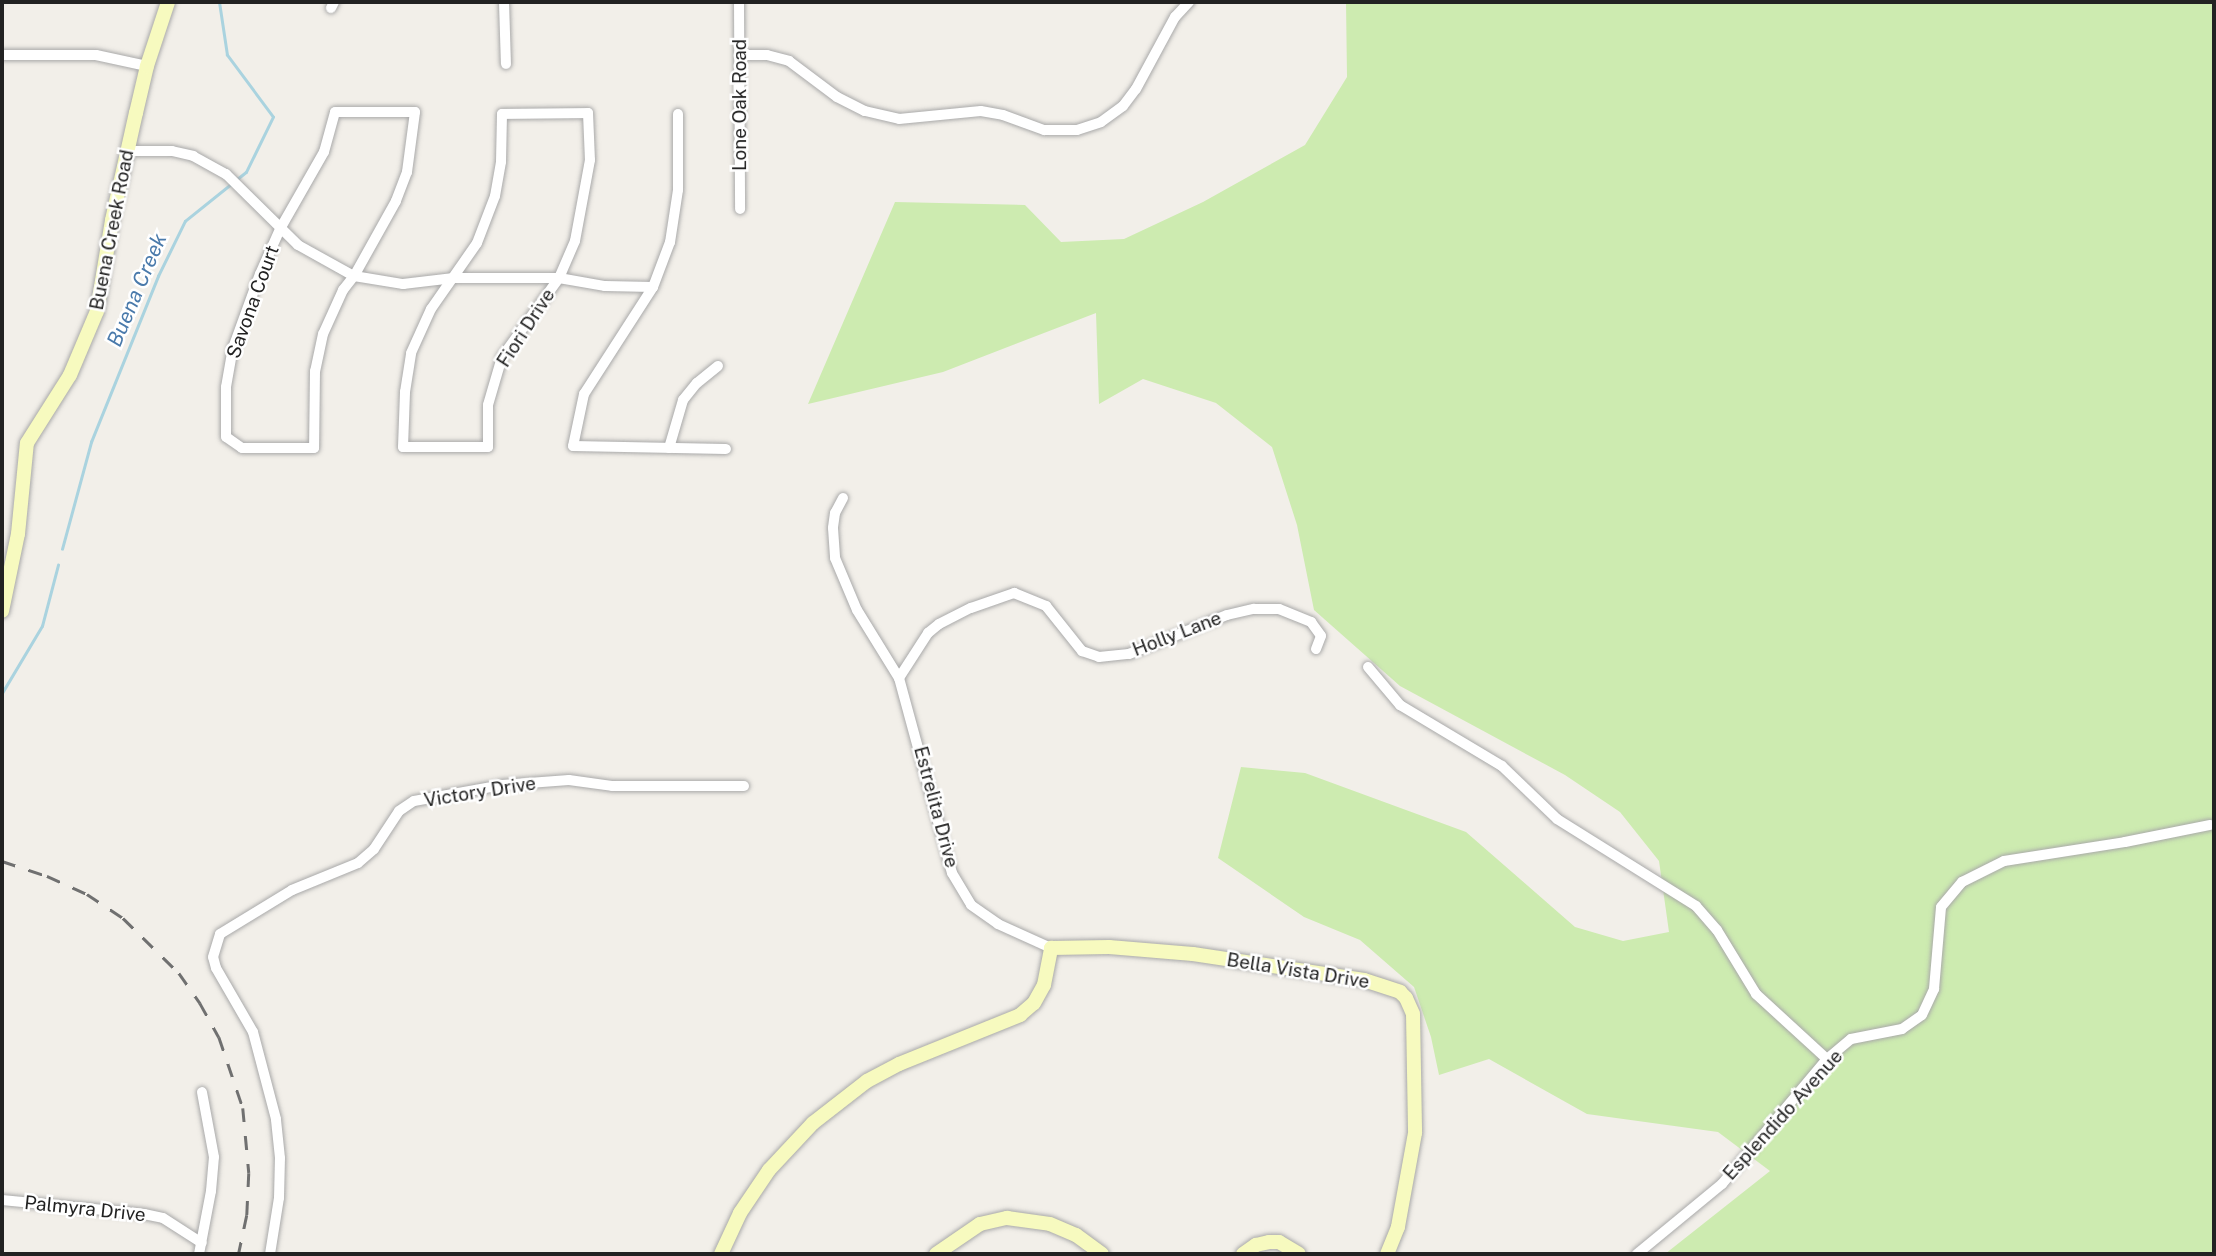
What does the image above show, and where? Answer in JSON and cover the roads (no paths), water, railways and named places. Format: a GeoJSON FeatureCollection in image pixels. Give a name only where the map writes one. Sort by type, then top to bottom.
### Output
{"type":"FeatureCollection","features":[{"type":"Feature","properties":{"kind":"street","name":"Buena Creek Road"},"geometry":{"type":"LineString","coordinates":[[2,611],[18,534],[27,443],[70,375],[97,311],[146,66],[168,2]]}},
{"type":"Feature","properties":{"kind":"street"},"geometry":{"type":"LineString","coordinates":[[504,2],[506,64]]}},
{"type":"Feature","properties":{"kind":"street","name":"Lone Oak Road"},"geometry":{"type":"LineString","coordinates":[[739,2],[740,209]]}},
{"type":"Feature","properties":{"kind":"street"},"geometry":{"type":"LineString","coordinates":[[740,55],[767,55],[789,61],[837,97],[865,111],[899,119],[982,111],[1003,115],[1044,130],[1061,132],[1101,122],[1123,106],[1136,89],[1178,13],[1189,2]]}},
{"type":"Feature","properties":{"kind":"street"},"geometry":{"type":"LineString","coordinates":[[2,55],[96,55],[146,66]]}},
{"type":"Feature","properties":{"kind":"street"},"geometry":{"type":"LineString","coordinates":[[280,229],[324,152],[335,112],[415,112],[407,172],[396,201],[354,276]]}},
{"type":"Feature","properties":{"kind":"street"},"geometry":{"type":"LineString","coordinates":[[454,278],[477,243],[495,197],[501,162],[502,114],[588,113],[588,174],[575,242],[559,278]]}},
{"type":"Feature","properties":{"kind":"street"},"geometry":{"type":"LineString","coordinates":[[678,114],[678,190],[670,242],[653,287],[584,394],[573,446],[726,449]]}},
{"type":"Feature","properties":{"kind":"street"},"geometry":{"type":"LineString","coordinates":[[127,151],[172,151],[193,156],[230,177],[280,229],[328,264],[354,276],[403,284],[454,278],[559,278],[605,286],[653,287]]}},
{"type":"Feature","properties":{"kind":"street","name":"Savona Court"},"geometry":{"type":"LineString","coordinates":[[280,229],[233,348],[226,387],[226,437],[236,446],[314,449],[315,371],[323,334],[343,290],[354,276]]}},
{"type":"Feature","properties":{"kind":"street","name":"Fiori Drive"},"geometry":{"type":"LineString","coordinates":[[454,278],[431,309],[411,353],[405,392],[403,447],[488,447],[488,405],[502,357],[559,278]]}},
{"type":"Feature","properties":{"kind":"street"},"geometry":{"type":"LineString","coordinates":[[669,448],[683,400],[697,383],[718,366]]}},
{"type":"Feature","properties":{"kind":"street","name":"Estrelita Drive"},"geometry":{"type":"LineString","coordinates":[[843,498],[835,513],[835,558],[857,610],[899,678],[952,873],[971,905],[998,925],[1051,948]]}},
{"type":"Feature","properties":{"kind":"street","name":"Holly Lane"},"geometry":{"type":"LineString","coordinates":[[899,678],[928,633],[939,624],[971,608],[1014,593],[1046,606],[1060,620],[1079,648],[1099,657],[1129,654],[1227,615],[1254,609],[1279,609],[1311,622],[1321,636],[1315,649]]}},
{"type":"Feature","properties":{"kind":"street"},"geometry":{"type":"LineString","coordinates":[[1368,667],[1400,705],[1502,766],[1536,802],[1557,819],[1696,906],[1717,930],[1756,994],[1827,1059]]}},
{"type":"Feature","properties":{"kind":"street","name":"Victory Drive"},"geometry":{"type":"LineString","coordinates":[[270,1254],[279,1198],[280,1158],[276,1119],[253,1032],[216,968],[213,957],[220,934],[292,890],[358,863],[374,849],[399,811],[414,802],[502,785],[569,780],[612,786],[744,786]]}},
{"type":"Feature","properties":{"kind":"street","name":"Esplendido Avenue"},"geometry":{"type":"LineString","coordinates":[[1637,1254],[1722,1184],[1827,1059],[1851,1039],[1902,1028],[1922,1015],[1934,989],[1941,907],[1962,882],[2004,861],[2125,842],[2210,825]]}},
{"type":"Feature","properties":{"kind":"street","name":"Bella Vista Drive"},"geometry":{"type":"LineString","coordinates":[[1051,948],[1109,947],[1193,954],[1364,980],[1400,992],[1413,1014],[1415,1133],[1398,1227],[1387,1254]]}},
{"type":"Feature","properties":{"kind":"street"},"geometry":{"type":"LineString","coordinates":[[721,1254],[740,1213],[769,1170],[813,1123],[867,1082],[911,1058],[1020,1015],[1034,1003],[1044,985],[1051,948]]}},
{"type":"Feature","properties":{"kind":"street"},"geometry":{"type":"LineString","coordinates":[[199,1254],[214,1157],[202,1092]]}},
{"type":"Feature","properties":{"kind":"street","name":"Palmyra Drive"},"geometry":{"type":"LineString","coordinates":[[2,1200],[163,1218],[202,1243]]}},
{"type":"Feature","properties":{"kind":"street"},"geometry":{"type":"LineString","coordinates":[[936,1254],[980,1224],[1007,1218],[1050,1224],[1076,1236],[1102,1254]]}},
{"type":"Feature","properties":{"kind":"street"},"geometry":{"type":"LineString","coordinates":[[1243,1254],[1256,1245],[1279,1242],[1299,1254]]}},
{"type":"Feature","properties":{"kind":"waterway","name":"Buena Creek"},"geometry":{"type":"LineString","coordinates":[[62,549],[91,442],[158,276],[185,221],[246,172],[273,117],[227,55],[219,2]]}},
{"type":"Feature","properties":{"kind":"waterway","name":"Buena Creek"},"geometry":{"type":"LineString","coordinates":[[2,693],[42,626],[58,565]]}},
{"type":"Feature","properties":{"kind":"railway"},"geometry":{"type":"LineString","coordinates":[[2,861],[47,876],[87,894],[123,918],[179,973],[200,1003],[219,1037],[243,1108],[249,1173],[247,1215],[239,1254]]}}]}
